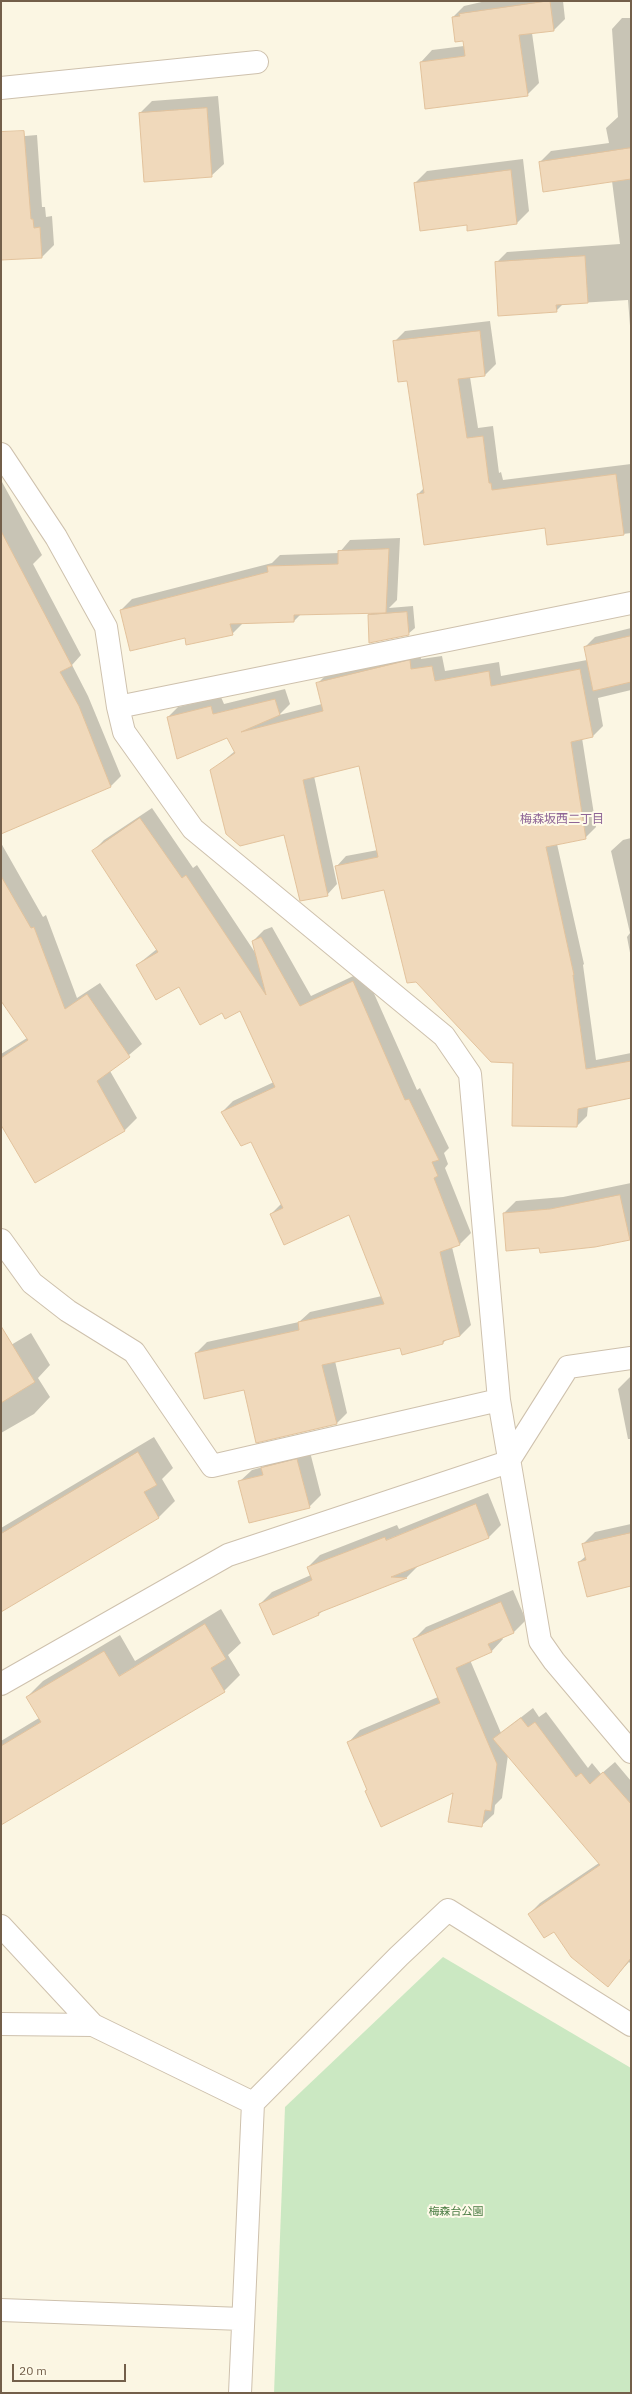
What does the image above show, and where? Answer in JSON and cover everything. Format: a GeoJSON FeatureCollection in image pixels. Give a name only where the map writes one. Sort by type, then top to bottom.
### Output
{"type":"FeatureCollection","features":[{"type":"Feature","properties":{"kind":"street"},"geometry":{"type":"LineString","coordinates":[[1,88],[257,62]]}},
{"type":"Feature","properties":{"kind":"street"},"geometry":{"type":"LineString","coordinates":[[1,454],[56,536],[106,627],[118,707],[124,732],[193,829],[444,1036],[470,1074],[499,1400],[508,1462],[540,1641],[554,1661],[631,1752]]}},
{"type":"Feature","properties":{"kind":"street"},"geometry":{"type":"LineString","coordinates":[[118,707],[631,603]]}},
{"type":"Feature","properties":{"kind":"street"},"geometry":{"type":"LineString","coordinates":[[1,1240],[32,1283],[68,1311],[134,1352],[212,1466],[499,1400]]}},
{"type":"Feature","properties":{"kind":"street"},"geometry":{"type":"LineString","coordinates":[[1,1684],[228,1555],[508,1462],[568,1367],[631,1358]]}},
{"type":"Feature","properties":{"kind":"street"},"geometry":{"type":"LineString","coordinates":[[240,2393],[242,2319],[253,2103],[398,1956],[448,1910],[631,2025]]}},
{"type":"Feature","properties":{"kind":"street"},"geometry":{"type":"LineString","coordinates":[[1,1926],[93,2026],[253,2103]]}},
{"type":"Feature","properties":{"kind":"street"},"geometry":{"type":"LineString","coordinates":[[1,2024],[93,2026]]}},
{"type":"Feature","properties":{"kind":"street"},"geometry":{"type":"LineString","coordinates":[[1,2310],[242,2319]]}},
{"type":"Feature","properties":{"kind":"green space","name":"梅森台公園"},"geometry":{"type":"Polygon","coordinates":[[[443,1957],[631,2068],[631,2393],[274,2393],[285,2107],[443,1957]]]}},
{"type":"Feature","properties":{"kind":"building"},"geometry":{"type":"Polygon","coordinates":[[[550,1],[554,31],[519,35],[528,96],[425,109],[420,62],[465,56],[463,41],[455,42],[452,17],[460,16],[459,14],[550,1]]]}},
{"type":"Feature","properties":{"kind":"building"},"geometry":{"type":"Polygon","coordinates":[[[207,108],[212,177],[144,182],[139,113],[207,108]]]}},
{"type":"Feature","properties":{"kind":"building"},"geometry":{"type":"Polygon","coordinates":[[[24,131],[31,219],[33,219],[34,228],[40,227],[42,258],[1,260],[1,132],[24,131]]]}},
{"type":"Feature","properties":{"kind":"building"},"geometry":{"type":"Polygon","coordinates":[[[631,148],[631,179],[543,192],[539,162],[631,148]]]}},
{"type":"Feature","properties":{"kind":"building"},"geometry":{"type":"Polygon","coordinates":[[[511,170],[517,224],[467,231],[467,225],[420,231],[414,183],[511,170]]]}},
{"type":"Feature","properties":{"kind":"building"},"geometry":{"type":"Polygon","coordinates":[[[585,256],[588,303],[556,305],[557,312],[498,316],[495,262],[585,256]]]}},
{"type":"Feature","properties":{"kind":"building"},"geometry":{"type":"Polygon","coordinates":[[[480,331],[485,376],[458,379],[467,438],[483,436],[489,483],[491,483],[492,490],[616,474],[624,535],[547,545],[545,528],[424,545],[417,494],[424,493],[407,381],[398,382],[393,341],[480,331]]]}},
{"type":"Feature","properties":{"kind":"building"},"geometry":{"type":"Polygon","coordinates":[[[1,531],[72,666],[60,672],[79,706],[111,787],[1,834],[1,531]]]}},
{"type":"Feature","properties":{"kind":"building"},"geometry":{"type":"Polygon","coordinates":[[[389,549],[386,613],[294,615],[294,622],[230,624],[233,635],[186,645],[185,638],[130,651],[120,610],[268,572],[267,566],[338,564],[338,551],[389,549]]]}},
{"type":"Feature","properties":{"kind":"building"},"geometry":{"type":"Polygon","coordinates":[[[407,612],[409,635],[369,643],[368,615],[407,612]]]}},
{"type":"Feature","properties":{"kind":"building"},"geometry":{"type":"Polygon","coordinates":[[[631,636],[631,682],[593,691],[584,647],[631,636]]]}},
{"type":"Feature","properties":{"kind":"building"},"geometry":{"type":"Polygon","coordinates":[[[410,660],[411,669],[432,666],[435,681],[489,671],[491,686],[580,669],[593,737],[571,742],[586,839],[546,847],[574,975],[586,1069],[631,1061],[631,1098],[578,1109],[577,1127],[512,1126],[513,1063],[491,1062],[416,982],[407,983],[384,890],[342,899],[335,866],[378,857],[359,766],[303,780],[328,896],[300,901],[284,835],[240,846],[226,834],[210,770],[235,753],[227,738],[177,759],[167,717],[211,706],[213,714],[275,699],[280,715],[241,732],[323,711],[316,683],[410,660]]]}},
{"type":"Feature","properties":{"kind":"building"},"geometry":{"type":"Polygon","coordinates":[[[140,818],[182,878],[186,875],[266,995],[252,941],[261,937],[300,1006],[353,981],[405,1100],[409,1099],[439,1160],[432,1162],[438,1176],[434,1178],[460,1245],[440,1252],[460,1336],[443,1341],[443,1344],[402,1355],[400,1348],[322,1365],[337,1424],[256,1443],[244,1390],[204,1399],[195,1353],[299,1330],[298,1322],[384,1304],[349,1215],[284,1245],[270,1214],[283,1208],[251,1142],[241,1146],[221,1112],[275,1087],[240,1011],[225,1019],[222,1013],[200,1025],[179,987],[156,1000],[136,965],[158,952],[92,851],[140,818]]]}},
{"type":"Feature","properties":{"kind":"building"},"geometry":{"type":"Polygon","coordinates":[[[1,876],[31,928],[34,927],[65,1009],[87,994],[130,1057],[97,1081],[125,1131],[35,1183],[1,1125],[1,1058],[28,1040],[1,1001],[1,876]]]}},
{"type":"Feature","properties":{"kind":"building"},"geometry":{"type":"Polygon","coordinates":[[[620,1195],[630,1240],[595,1247],[540,1253],[539,1248],[506,1251],[503,1213],[550,1209],[620,1195]]]}},
{"type":"Feature","properties":{"kind":"building"},"geometry":{"type":"Polygon","coordinates":[[[1,1326],[35,1382],[1,1403],[1,1326]]]}},
{"type":"Feature","properties":{"kind":"building"},"geometry":{"type":"Polygon","coordinates":[[[138,1452],[157,1485],[144,1492],[159,1518],[1,1612],[1,1534],[138,1452]]]}},
{"type":"Feature","properties":{"kind":"building"},"geometry":{"type":"Polygon","coordinates":[[[297,1459],[310,1508],[249,1523],[238,1481],[263,1475],[261,1468],[297,1459]]]}},
{"type":"Feature","properties":{"kind":"building"},"geometry":{"type":"Polygon","coordinates":[[[476,1504],[489,1538],[391,1577],[407,1578],[318,1613],[319,1615],[273,1635],[259,1604],[312,1580],[307,1567],[385,1537],[386,1540],[476,1504]]]}},
{"type":"Feature","properties":{"kind":"building"},"geometry":{"type":"Polygon","coordinates":[[[631,1533],[631,1586],[587,1597],[578,1562],[586,1560],[582,1544],[631,1533]]]}},
{"type":"Feature","properties":{"kind":"building"},"geometry":{"type":"Polygon","coordinates":[[[501,1602],[514,1633],[488,1644],[492,1652],[456,1668],[497,1764],[491,1811],[485,1810],[482,1827],[448,1822],[453,1793],[381,1827],[365,1791],[367,1790],[347,1742],[440,1703],[413,1639],[501,1602]]]}},
{"type":"Feature","properties":{"kind":"building"},"geometry":{"type":"Polygon","coordinates":[[[205,1624],[226,1659],[211,1668],[225,1692],[1,1825],[1,1746],[41,1722],[26,1697],[104,1651],[119,1676],[205,1624]]]}},
{"type":"Feature","properties":{"kind":"building"},"geometry":{"type":"Polygon","coordinates":[[[521,1718],[528,1727],[535,1722],[576,1777],[581,1773],[590,1784],[603,1772],[631,1804],[631,1958],[608,1987],[571,1957],[554,1932],[544,1938],[528,1914],[600,1865],[493,1739],[521,1718]]]}},
{"type":"Feature","properties":{"kind":"district","name":"梅森坂西二丁目"},"geometry":{"type":"Point","coordinates":[562,820]}}]}
